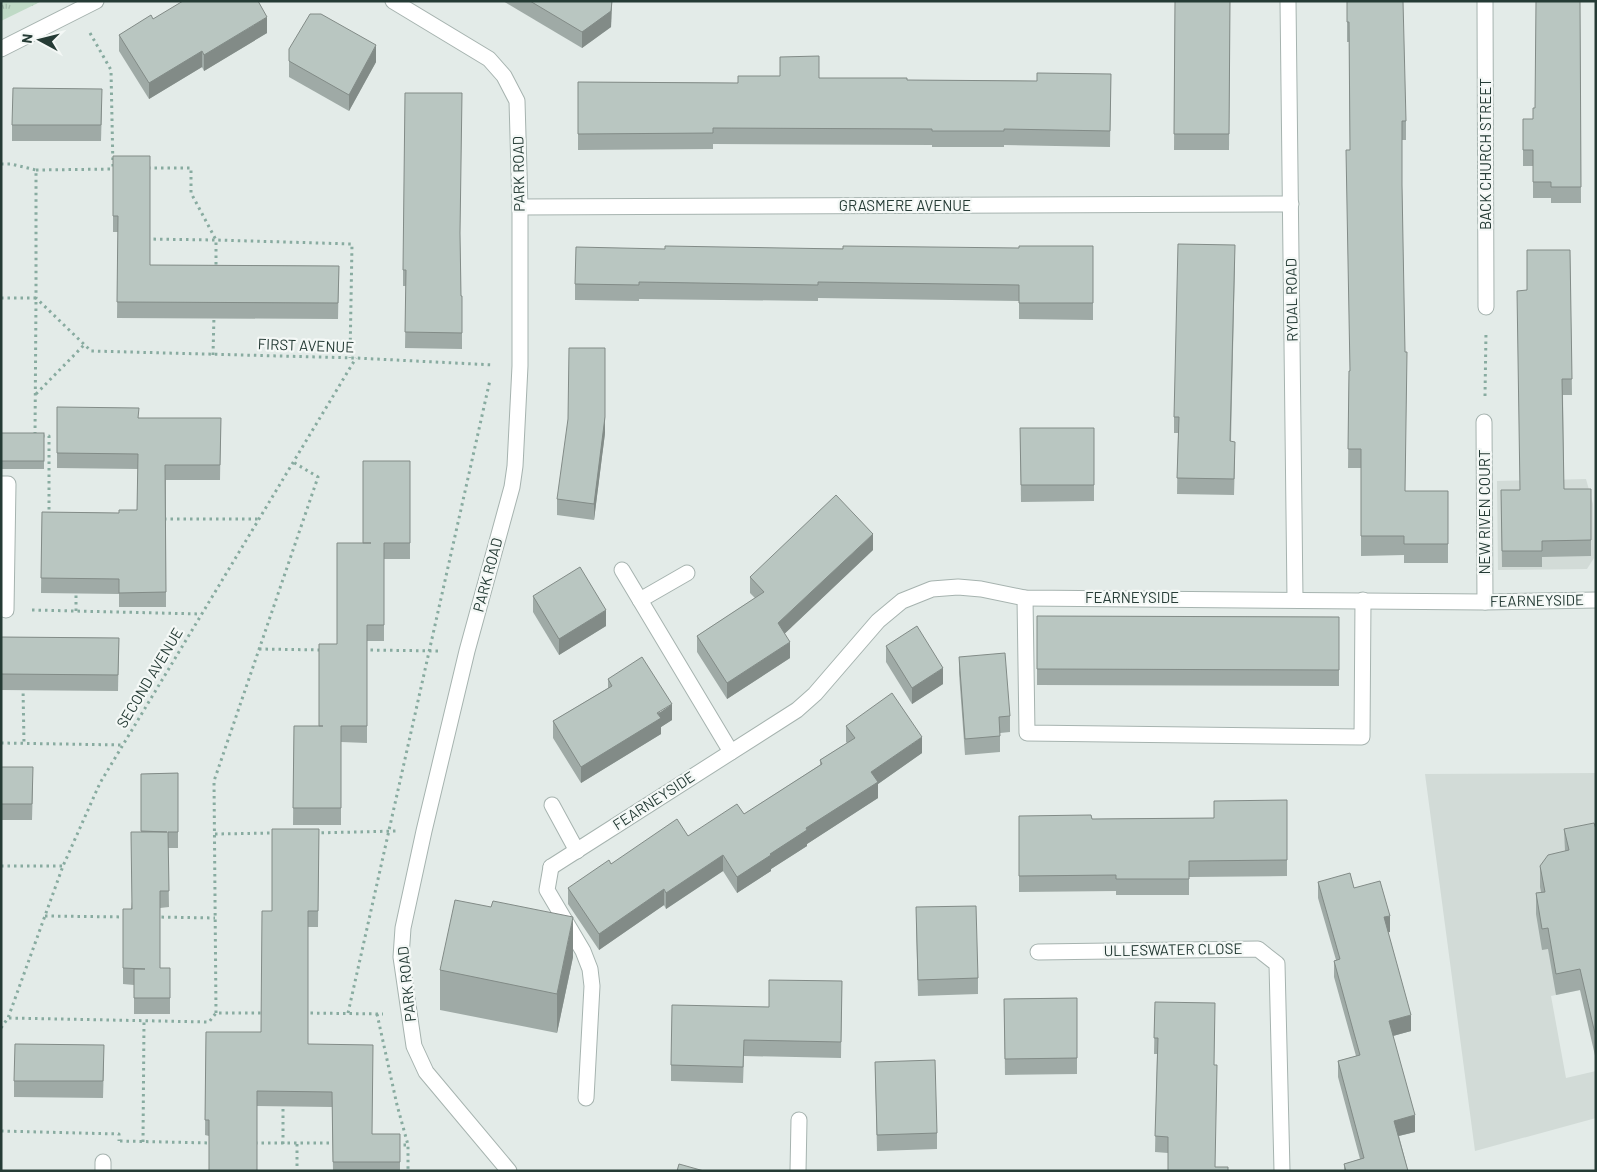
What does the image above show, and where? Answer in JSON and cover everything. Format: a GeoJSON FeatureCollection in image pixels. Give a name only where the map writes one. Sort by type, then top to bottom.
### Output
{"type":"FeatureCollection","features":[{"type":"Feature","properties":{"kind":"street"},"geometry":{"type":"LineString","coordinates":[[1,49],[96,1]]}},
{"type":"Feature","properties":{"kind":"street","name":"PARK ROAD"},"geometry":{"type":"LineString","coordinates":[[394,1],[489,60],[504,76],[517,101],[520,207],[520,366],[516,466],[467,651],[424,831],[403,928],[401,957],[414,1046],[426,1072],[509,1171]]}},
{"type":"Feature","properties":{"kind":"street","name":"RYDAL ROAD"},"geometry":{"type":"LineString","coordinates":[[1288,1],[1295,599]]}},
{"type":"Feature","properties":{"kind":"street","name":"BACK CHURCH STREET"},"geometry":{"type":"LineString","coordinates":[[1485,1],[1486,307]]}},
{"type":"Feature","properties":{"kind":"street","name":"GRASMERE AVENUE"},"geometry":{"type":"LineString","coordinates":[[520,207],[1291,204]]}},
{"type":"Feature","properties":{"kind":"street","name":"NEW RIVEN COURT"},"geometry":{"type":"LineString","coordinates":[[1484,422],[1485,602]]}},
{"type":"Feature","properties":{"kind":"street"},"geometry":{"type":"LineString","coordinates":[[1,484],[8,484],[6,610]]}},
{"type":"Feature","properties":{"kind":"street"},"geometry":{"type":"LineString","coordinates":[[622,570],[730,752]]}},
{"type":"Feature","properties":{"kind":"street"},"geometry":{"type":"LineString","coordinates":[[640,600],[687,573]]}},
{"type":"Feature","properties":{"kind":"street","name":"FEARNEYSIDE"},"geometry":{"type":"LineString","coordinates":[[586,1098],[592,986],[590,968],[583,951],[548,890],[551,867],[797,710],[815,694],[878,620],[902,601],[932,589],[958,586],[1024,598],[1485,602],[1596,600]]}},
{"type":"Feature","properties":{"kind":"street"},"geometry":{"type":"LineString","coordinates":[[1024,598],[1027,733],[1362,737],[1363,600]]}},
{"type":"Feature","properties":{"kind":"street"},"geometry":{"type":"LineString","coordinates":[[552,805],[577,851]]}},
{"type":"Feature","properties":{"kind":"street","name":"ULLESWATER CLOSE"},"geometry":{"type":"LineString","coordinates":[[1038,952],[1258,949],[1277,964],[1282,1171]]}},
{"type":"Feature","properties":{"kind":"street"},"geometry":{"type":"LineString","coordinates":[[798,1120],[798,1171]]}},
{"type":"Feature","properties":{"kind":"path"},"geometry":{"type":"LineString","coordinates":[[77,12],[111,70],[113,169]]}},
{"type":"Feature","properties":{"kind":"path"},"geometry":{"type":"LineString","coordinates":[[1,164],[11,164],[36,170],[122,169]]}},
{"type":"Feature","properties":{"kind":"path"},"geometry":{"type":"LineString","coordinates":[[142,168],[191,168],[191,193],[216,240],[215,278]]}},
{"type":"Feature","properties":{"kind":"path"},"geometry":{"type":"LineString","coordinates":[[35,436],[36,170]]}},
{"type":"Feature","properties":{"kind":"path"},"geometry":{"type":"LineString","coordinates":[[138,238],[352,244],[350,358]]}},
{"type":"Feature","properties":{"kind":"path"},"geometry":{"type":"LineString","coordinates":[[1,298],[36,298],[84,344],[36,394]]}},
{"type":"Feature","properties":{"kind":"path"},"geometry":{"type":"LineString","coordinates":[[213,354],[215,307]]}},
{"type":"Feature","properties":{"kind":"path"},"geometry":{"type":"LineString","coordinates":[[1484,422],[1486,307]]}},
{"type":"Feature","properties":{"kind":"path","name":"FIRST AVENUE"},"geometry":{"type":"LineString","coordinates":[[84,344],[91,351],[356,358],[520,366]]}},
{"type":"Feature","properties":{"kind":"path","name":"SECOND AVENUE"},"geometry":{"type":"LineString","coordinates":[[1,1028],[8,1018],[63,866],[100,783],[356,358]]}},
{"type":"Feature","properties":{"kind":"path"},"geometry":{"type":"LineString","coordinates":[[348,1014],[494,365]]}},
{"type":"Feature","properties":{"kind":"path"},"geometry":{"type":"LineString","coordinates":[[8,521],[49,520],[49,436],[27,436]]}},
{"type":"Feature","properties":{"kind":"path"},"geometry":{"type":"LineString","coordinates":[[8,1018],[209,1022],[216,1013],[214,781],[318,478],[293,462]]}},
{"type":"Feature","properties":{"kind":"path"},"geometry":{"type":"LineString","coordinates":[[163,519],[259,519]]}},
{"type":"Feature","properties":{"kind":"path"},"geometry":{"type":"LineString","coordinates":[[76,584],[76,611]]}},
{"type":"Feature","properties":{"kind":"path"},"geometry":{"type":"LineString","coordinates":[[6,610],[202,614]]}},
{"type":"Feature","properties":{"kind":"path"},"geometry":{"type":"LineString","coordinates":[[259,649],[325,650]]}},
{"type":"Feature","properties":{"kind":"path"},"geometry":{"type":"LineString","coordinates":[[363,650],[467,651]]}},
{"type":"Feature","properties":{"kind":"path"},"geometry":{"type":"LineString","coordinates":[[24,686],[24,744]]}},
{"type":"Feature","properties":{"kind":"path"},"geometry":{"type":"LineString","coordinates":[[1,743],[123,745]]}},
{"type":"Feature","properties":{"kind":"path"},"geometry":{"type":"LineString","coordinates":[[311,833],[424,831]]}},
{"type":"Feature","properties":{"kind":"path"},"geometry":{"type":"LineString","coordinates":[[215,834],[282,833]]}},
{"type":"Feature","properties":{"kind":"path"},"geometry":{"type":"LineString","coordinates":[[1,866],[63,866]]}},
{"type":"Feature","properties":{"kind":"path"},"geometry":{"type":"LineString","coordinates":[[45,916],[135,917]]}},
{"type":"Feature","properties":{"kind":"path"},"geometry":{"type":"LineString","coordinates":[[155,917],[215,918]]}},
{"type":"Feature","properties":{"kind":"path"},"geometry":{"type":"LineString","coordinates":[[216,1013],[274,1013]]}},
{"type":"Feature","properties":{"kind":"path"},"geometry":{"type":"LineString","coordinates":[[302,1013],[409,1014]]}},
{"type":"Feature","properties":{"kind":"path"},"geometry":{"type":"LineString","coordinates":[[377,1014],[408,1145],[408,1171]]}},
{"type":"Feature","properties":{"kind":"path"},"geometry":{"type":"LineString","coordinates":[[144,1021],[144,1142]]}},
{"type":"Feature","properties":{"kind":"path"},"geometry":{"type":"LineString","coordinates":[[282,1144],[283,1097]]}},
{"type":"Feature","properties":{"kind":"path"},"geometry":{"type":"LineString","coordinates":[[1,1132],[120,1134],[119,1141],[103,1166]]}},
{"type":"Feature","properties":{"kind":"path"},"geometry":{"type":"LineString","coordinates":[[119,1141],[213,1143]]}},
{"type":"Feature","properties":{"kind":"path"},"geometry":{"type":"LineString","coordinates":[[253,1143],[341,1144]]}},
{"type":"Feature","properties":{"kind":"path"},"geometry":{"type":"LineString","coordinates":[[297,1144],[297,1171]]}},
{"type":"Feature","properties":{"kind":"path"},"geometry":{"type":"LineString","coordinates":[[389,1145],[408,1145]]}},
{"type":"Feature","properties":{"kind":"shaded area"},"geometry":{"type":"Polygon","coordinates":[[[1586,479],[1593,504],[1594,558],[1587,569],[1498,570],[1497,481],[1586,479]]]}},
{"type":"Feature","properties":{"kind":"shaded area"},"geometry":{"type":"Polygon","coordinates":[[[1596,773],[1596,987],[1551,996],[1566,1078],[1596,1071],[1596,1118],[1475,1151],[1425,774],[1596,773]]]}},
{"type":"Feature","properties":{"kind":"green space"},"geometry":{"type":"Polygon","coordinates":[[[1,1],[42,1],[1,21],[1,1]]]}},
{"type":"Feature","properties":{"kind":"building"},"geometry":{"type":"Polygon","coordinates":[[[183,1],[258,1],[267,17],[204,55],[202,51],[149,83],[119,35],[151,15],[153,19],[183,1]]]}},
{"type":"Feature","properties":{"kind":"building"},"geometry":{"type":"Polygon","coordinates":[[[530,1],[612,1],[611,11],[582,32],[530,1]]]}},
{"type":"Feature","properties":{"kind":"building"},"geometry":{"type":"Polygon","coordinates":[[[1175,1],[1230,1],[1229,134],[1174,134],[1175,1]]]}},
{"type":"Feature","properties":{"kind":"building"},"geometry":{"type":"Polygon","coordinates":[[[1347,1],[1403,1],[1406,121],[1402,121],[1402,185],[1405,352],[1407,352],[1405,491],[1448,491],[1448,544],[1404,544],[1404,536],[1361,536],[1361,449],[1348,449],[1350,371],[1346,150],[1350,150],[1349,22],[1347,22],[1347,1]]]}},
{"type":"Feature","properties":{"kind":"building"},"geometry":{"type":"Polygon","coordinates":[[[1536,1],[1580,1],[1581,187],[1551,187],[1551,182],[1533,182],[1533,150],[1523,150],[1523,119],[1533,119],[1533,108],[1535,108],[1536,1]]]}},
{"type":"Feature","properties":{"kind":"building"},"geometry":{"type":"Polygon","coordinates":[[[310,14],[321,14],[376,45],[349,95],[289,61],[289,49],[310,14]]]}},
{"type":"Feature","properties":{"kind":"building"},"geometry":{"type":"Polygon","coordinates":[[[819,56],[819,78],[1037,81],[1037,73],[1111,74],[1110,131],[713,128],[713,133],[578,134],[578,82],[738,83],[738,76],[780,76],[780,57],[819,56]]]}},
{"type":"Feature","properties":{"kind":"building"},"geometry":{"type":"Polygon","coordinates":[[[13,88],[102,89],[101,125],[12,125],[13,88]]]}},
{"type":"Feature","properties":{"kind":"building"},"geometry":{"type":"Polygon","coordinates":[[[405,93],[462,93],[460,233],[462,333],[405,332],[406,270],[403,270],[405,93]]]}},
{"type":"Feature","properties":{"kind":"building"},"geometry":{"type":"Polygon","coordinates":[[[113,156],[150,156],[150,265],[339,266],[338,303],[117,302],[118,216],[113,216],[113,156]]]}},
{"type":"Feature","properties":{"kind":"building"},"geometry":{"type":"Polygon","coordinates":[[[1178,244],[1235,245],[1230,441],[1235,442],[1234,479],[1177,478],[1179,417],[1174,417],[1178,244]]]}},
{"type":"Feature","properties":{"kind":"building"},"geometry":{"type":"Polygon","coordinates":[[[665,246],[843,249],[843,246],[1019,248],[1019,246],[1093,246],[1093,303],[1019,303],[1019,285],[818,282],[818,285],[639,282],[639,285],[575,284],[576,247],[665,249],[665,246]]]}},
{"type":"Feature","properties":{"kind":"building"},"geometry":{"type":"Polygon","coordinates":[[[1527,250],[1570,250],[1572,379],[1562,379],[1564,489],[1591,489],[1591,540],[1542,541],[1542,551],[1502,551],[1501,490],[1520,490],[1517,291],[1527,290],[1527,250]]]}},
{"type":"Feature","properties":{"kind":"building"},"geometry":{"type":"Polygon","coordinates":[[[569,348],[605,348],[605,417],[594,504],[557,499],[568,419],[569,348]]]}},
{"type":"Feature","properties":{"kind":"building"},"geometry":{"type":"Polygon","coordinates":[[[57,407],[139,408],[138,418],[221,418],[220,465],[165,465],[166,592],[119,593],[119,579],[41,578],[42,512],[119,513],[119,510],[137,510],[138,454],[57,453],[57,407]]]}},
{"type":"Feature","properties":{"kind":"building"},"geometry":{"type":"Polygon","coordinates":[[[1020,428],[1094,428],[1094,485],[1021,485],[1020,428]]]}},
{"type":"Feature","properties":{"kind":"building"},"geometry":{"type":"Polygon","coordinates":[[[1,433],[44,433],[44,461],[1,461],[1,433]]]}},
{"type":"Feature","properties":{"kind":"building"},"geometry":{"type":"Polygon","coordinates":[[[363,461],[410,461],[410,543],[384,543],[384,625],[367,625],[367,726],[341,726],[341,808],[293,808],[294,726],[319,726],[319,644],[337,644],[337,543],[363,543],[363,461]]]}},
{"type":"Feature","properties":{"kind":"building"},"geometry":{"type":"Polygon","coordinates":[[[836,495],[873,534],[778,623],[790,642],[727,683],[697,636],[764,592],[750,577],[836,495]]]}},
{"type":"Feature","properties":{"kind":"building"},"geometry":{"type":"Polygon","coordinates":[[[580,567],[606,610],[559,639],[533,596],[580,567]]]}},
{"type":"Feature","properties":{"kind":"building"},"geometry":{"type":"Polygon","coordinates":[[[1037,616],[1339,617],[1339,670],[1037,669],[1037,616]]]}},
{"type":"Feature","properties":{"kind":"building"},"geometry":{"type":"Polygon","coordinates":[[[917,626],[943,668],[912,688],[886,646],[917,626]]]}},
{"type":"Feature","properties":{"kind":"building"},"geometry":{"type":"Polygon","coordinates":[[[1,637],[119,638],[118,675],[1,674],[1,637]]]}},
{"type":"Feature","properties":{"kind":"building"},"geometry":{"type":"Polygon","coordinates":[[[1005,653],[1010,716],[999,717],[1000,736],[965,739],[959,657],[1005,653]]]}},
{"type":"Feature","properties":{"kind":"building"},"geometry":{"type":"Polygon","coordinates":[[[642,657],[672,704],[657,713],[661,718],[581,767],[553,721],[612,686],[608,679],[642,657]]]}},
{"type":"Feature","properties":{"kind":"building"},"geometry":{"type":"Polygon","coordinates":[[[892,693],[922,737],[871,772],[878,782],[806,828],[807,830],[737,877],[723,855],[666,893],[664,889],[599,934],[568,888],[609,860],[611,864],[677,819],[688,836],[737,804],[744,814],[822,764],[820,760],[855,738],[846,726],[892,693]]]}},
{"type":"Feature","properties":{"kind":"building"},"geometry":{"type":"Polygon","coordinates":[[[1,767],[33,767],[32,804],[1,804],[1,767]]]}},
{"type":"Feature","properties":{"kind":"building"},"geometry":{"type":"Polygon","coordinates":[[[178,773],[178,832],[168,832],[169,891],[160,891],[160,968],[170,968],[170,998],[134,998],[134,969],[145,969],[123,968],[123,909],[132,909],[131,832],[167,832],[141,831],[141,774],[178,773]]]}},
{"type":"Feature","properties":{"kind":"building"},"geometry":{"type":"Polygon","coordinates":[[[1287,800],[1287,860],[1189,861],[1189,879],[1116,879],[1116,875],[1019,876],[1019,816],[1091,815],[1092,819],[1214,818],[1214,801],[1287,800]]]}},
{"type":"Feature","properties":{"kind":"building"},"geometry":{"type":"Polygon","coordinates":[[[1594,823],[1596,829],[1596,1038],[1580,969],[1556,974],[1548,928],[1542,929],[1536,893],[1545,892],[1540,866],[1548,855],[1569,850],[1564,829],[1594,823]]]}},
{"type":"Feature","properties":{"kind":"building"},"geometry":{"type":"Polygon","coordinates":[[[272,829],[319,829],[318,911],[308,911],[308,1044],[373,1045],[372,1134],[400,1134],[400,1162],[333,1162],[332,1092],[257,1091],[257,1171],[209,1171],[209,1120],[205,1120],[206,1032],[261,1032],[262,911],[272,911],[272,829]]]}},
{"type":"Feature","properties":{"kind":"building"},"geometry":{"type":"Polygon","coordinates":[[[1350,873],[1354,888],[1380,881],[1390,916],[1384,917],[1411,1015],[1389,1021],[1415,1115],[1394,1121],[1408,1171],[1346,1171],[1344,1164],[1364,1158],[1338,1061],[1360,1055],[1334,961],[1340,959],[1318,882],[1350,873]]]}},
{"type":"Feature","properties":{"kind":"building"},"geometry":{"type":"Polygon","coordinates":[[[455,900],[491,907],[493,901],[573,917],[557,994],[440,970],[455,900]]]}},
{"type":"Feature","properties":{"kind":"building"},"geometry":{"type":"Polygon","coordinates":[[[976,906],[978,978],[918,980],[916,907],[976,906]]]}},
{"type":"Feature","properties":{"kind":"building"},"geometry":{"type":"Polygon","coordinates":[[[769,980],[842,981],[841,1042],[744,1040],[743,1067],[671,1065],[672,1005],[769,1007],[769,980]]]}},
{"type":"Feature","properties":{"kind":"building"},"geometry":{"type":"Polygon","coordinates":[[[1077,998],[1077,1058],[1005,1059],[1004,999],[1077,998]]]}},
{"type":"Feature","properties":{"kind":"building"},"geometry":{"type":"Polygon","coordinates":[[[1155,1002],[1215,1003],[1214,1065],[1217,1065],[1215,1167],[1228,1167],[1228,1171],[1168,1171],[1168,1137],[1155,1136],[1158,1038],[1154,1038],[1155,1002]]]}},
{"type":"Feature","properties":{"kind":"building"},"geometry":{"type":"Polygon","coordinates":[[[15,1044],[104,1045],[103,1081],[14,1081],[15,1044]]]}},
{"type":"Feature","properties":{"kind":"building"},"geometry":{"type":"Polygon","coordinates":[[[935,1060],[937,1133],[877,1135],[875,1062],[935,1060]]]}},
{"type":"Feature","properties":{"kind":"building"},"geometry":{"type":"Polygon","coordinates":[[[679,1164],[704,1171],[677,1171],[679,1164]]]}}]}
